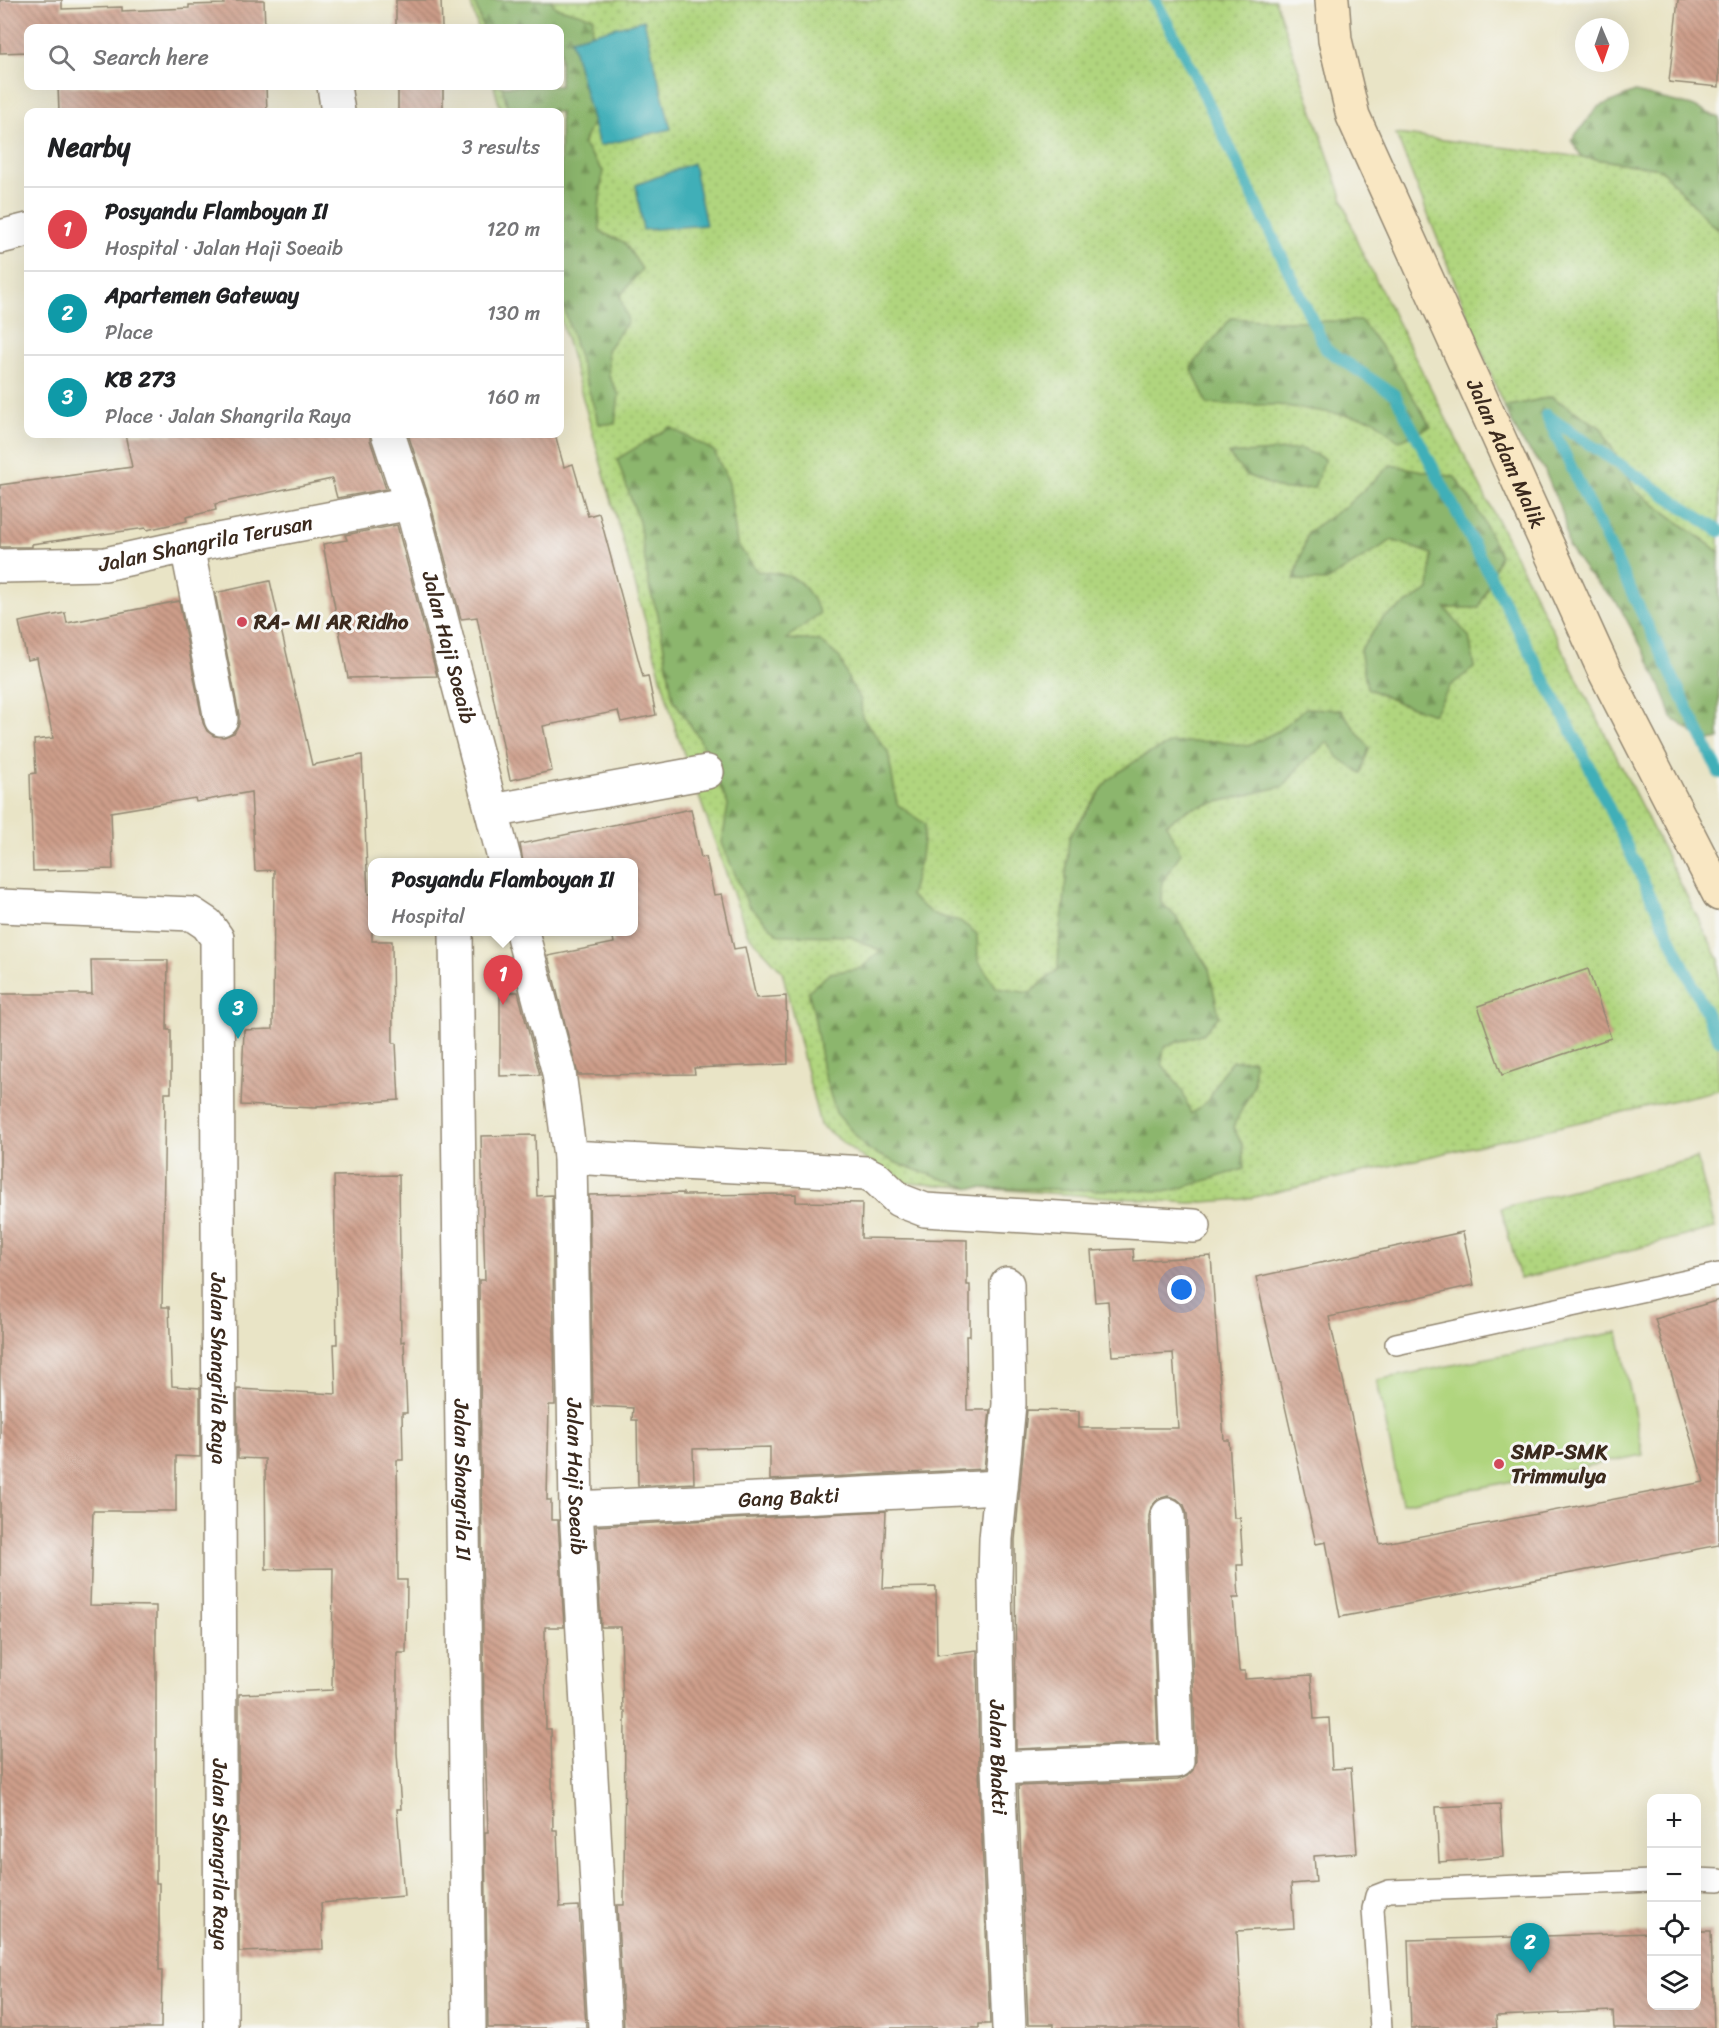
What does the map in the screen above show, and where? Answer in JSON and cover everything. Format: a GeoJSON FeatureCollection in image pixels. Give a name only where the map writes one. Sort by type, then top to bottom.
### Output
{"type":"FeatureCollection","features":[{"type":"Feature","properties":{"kind":"street","name":"Jalan Adam Malik"},"geometry":{"type":"LineString","coordinates":[[1332,0],[1335,40],[1353,116],[1604,670],[1716,879]]}},
{"type":"Feature","properties":{"kind":"street"},"geometry":{"type":"LineString","coordinates":[[335,90],[337,108]]}},
{"type":"Feature","properties":{"kind":"street"},"geometry":{"type":"LineString","coordinates":[[0,237],[24,231]]}},
{"type":"Feature","properties":{"kind":"street","name":"Jalan Haji Soeaib"},"geometry":{"type":"LineString","coordinates":[[389,438],[411,503],[504,858]]}},
{"type":"Feature","properties":{"kind":"street","name":"Jalan Shangrila Terusan"},"geometry":{"type":"LineString","coordinates":[[0,566],[105,564],[411,503]]}},
{"type":"Feature","properties":{"kind":"street"},"geometry":{"type":"LineString","coordinates":[[187,546],[221,718]]}},
{"type":"Feature","properties":{"kind":"street"},"geometry":{"type":"LineString","coordinates":[[492,811],[707,772]]}},
{"type":"Feature","properties":{"kind":"street","name":"Jalan Shangrila Raya"},"geometry":{"type":"LineString","coordinates":[[0,906],[192,914],[207,924],[217,938],[221,2028]]}},
{"type":"Feature","properties":{"kind":"street","name":"Jalan Shangrila II"},"geometry":{"type":"LineString","coordinates":[[456,936],[469,2028]]}},
{"type":"Feature","properties":{"kind":"street","name":"Jalan Haji Soeaib"},"geometry":{"type":"LineString","coordinates":[[523,936],[559,1073],[570,1157],[576,1508],[605,2028]]}},
{"type":"Feature","properties":{"kind":"street"},"geometry":{"type":"LineString","coordinates":[[570,1157],[866,1173],[876,1178],[899,1200],[925,1210],[1194,1226]]}},
{"type":"Feature","properties":{"kind":"street","name":"Jalan Bhakti"},"geometry":{"type":"LineString","coordinates":[[1007,1284],[1009,1404],[995,1580],[998,1768],[1009,2028]]}},
{"type":"Feature","properties":{"kind":"street","name":"Gang Bakti"},"geometry":{"type":"LineString","coordinates":[[576,1508],[1001,1488]]}},
{"type":"Feature","properties":{"kind":"street"},"geometry":{"type":"LineString","coordinates":[[998,1768],[1177,1761],[1168,1515]]}},
{"type":"Feature","properties":{"kind":"lane"},"geometry":{"type":"LineString","coordinates":[[1396,1344],[1719,1274]]}},
{"type":"Feature","properties":{"kind":"lane"},"geometry":{"type":"LineString","coordinates":[[1701,1879],[1719,1880]]}},
{"type":"Feature","properties":{"kind":"lane"},"geometry":{"type":"LineString","coordinates":[[1381,2028],[1373,1909],[1376,1896],[1389,1891],[1647,1881]]}},
{"type":"Feature","properties":{"kind":"green space"},"geometry":{"type":"Polygon","coordinates":[[[470,0],[1275,0],[1358,244],[1719,960],[1719,1090],[1246,1199],[1190,1203],[895,1182],[820,1125],[782,971],[747,933],[677,734],[564,331],[564,108],[500,108],[495,90],[564,90],[564,24],[477,24],[470,0]]]}},
{"type":"Feature","properties":{"kind":"green space"},"geometry":{"type":"Polygon","coordinates":[[[474,0],[551,0],[555,7],[593,17],[591,54],[600,105],[583,144],[603,171],[599,209],[600,232],[624,242],[642,269],[620,296],[628,321],[607,350],[609,376],[619,395],[615,424],[599,424],[564,308],[564,108],[508,108],[503,90],[564,90],[564,24],[482,24],[474,0]]]}},
{"type":"Feature","properties":{"kind":"green space"},"geometry":{"type":"Polygon","coordinates":[[[1635,92],[1692,106],[1719,118],[1719,228],[1710,223],[1661,169],[1582,157],[1571,140],[1598,107],[1635,92]]]}},
{"type":"Feature","properties":{"kind":"green space"},"geometry":{"type":"Polygon","coordinates":[[[1396,134],[1661,169],[1710,223],[1719,229],[1719,552],[1635,490],[1601,428],[1552,397],[1504,407],[1396,134]]]}},
{"type":"Feature","properties":{"kind":"green space"},"geometry":{"type":"Polygon","coordinates":[[[1231,318],[1277,321],[1361,321],[1389,357],[1431,427],[1398,441],[1373,419],[1278,405],[1207,404],[1191,367],[1231,318]]]}},
{"type":"Feature","properties":{"kind":"green space"},"geometry":{"type":"Polygon","coordinates":[[[1552,397],[1601,428],[1635,490],[1719,552],[1719,739],[1706,742],[1672,718],[1648,659],[1618,604],[1588,574],[1568,546],[1563,515],[1544,469],[1521,440],[1504,407],[1552,397]]]}},
{"type":"Feature","properties":{"kind":"green space"},"geometry":{"type":"Polygon","coordinates":[[[670,427],[714,451],[729,483],[737,544],[757,571],[781,574],[796,580],[814,601],[820,613],[786,639],[820,641],[840,658],[850,683],[861,700],[862,717],[888,752],[897,804],[925,824],[921,857],[910,896],[934,915],[960,921],[977,934],[978,960],[997,988],[1030,993],[1058,969],[1069,837],[1108,780],[1140,758],[1171,743],[1216,741],[1248,746],[1278,731],[1306,708],[1341,710],[1369,748],[1361,773],[1339,758],[1328,742],[1301,764],[1284,786],[1189,809],[1166,824],[1181,853],[1162,882],[1161,902],[1176,917],[1209,969],[1219,1016],[1204,1033],[1164,1047],[1162,1064],[1182,1090],[1191,1114],[1209,1100],[1220,1076],[1232,1061],[1254,1060],[1254,1085],[1233,1127],[1242,1144],[1244,1169],[1171,1191],[970,1188],[901,1165],[868,1150],[836,1113],[823,1071],[808,991],[830,973],[861,968],[881,951],[849,936],[779,935],[748,905],[722,843],[728,805],[699,738],[673,699],[658,614],[650,591],[639,522],[617,459],[670,427]]]}},
{"type":"Feature","properties":{"kind":"green space"},"geometry":{"type":"Polygon","coordinates":[[[1302,449],[1325,459],[1314,488],[1284,490],[1246,475],[1228,454],[1302,449]]]}},
{"type":"Feature","properties":{"kind":"green space"},"geometry":{"type":"Polygon","coordinates":[[[1391,465],[1455,477],[1478,511],[1500,555],[1479,608],[1445,608],[1469,637],[1475,667],[1450,686],[1434,714],[1399,703],[1367,688],[1360,650],[1383,618],[1429,590],[1432,554],[1392,540],[1326,581],[1294,580],[1308,532],[1347,505],[1391,465]]]}},
{"type":"Feature","properties":{"kind":"green space"},"geometry":{"type":"Polygon","coordinates":[[[1697,1158],[1715,1228],[1520,1279],[1501,1208],[1697,1158]]]}},
{"type":"Feature","properties":{"kind":"green space"},"geometry":{"type":"Polygon","coordinates":[[[1618,1332],[1643,1455],[1402,1503],[1377,1380],[1618,1332]]]}},
{"type":"Feature","properties":{"kind":"water"},"geometry":{"type":"Polygon","coordinates":[[[644,20],[671,129],[599,146],[571,39],[644,20]]]}},
{"type":"Feature","properties":{"kind":"water"},"geometry":{"type":"Polygon","coordinates":[[[693,163],[706,225],[643,230],[636,185],[693,163]]]}},
{"type":"Feature","properties":{"kind":"building"},"geometry":{"type":"Polygon","coordinates":[[[0,0],[62,0],[62,9],[122,7],[122,11],[189,8],[189,5],[224,4],[224,0],[264,0],[265,24],[24,24],[24,52],[0,53],[0,0]]]}},
{"type":"Feature","properties":{"kind":"building"},"geometry":{"type":"Polygon","coordinates":[[[396,0],[441,0],[442,24],[396,24],[396,0]]]}},
{"type":"Feature","properties":{"kind":"building"},"geometry":{"type":"Polygon","coordinates":[[[1678,0],[1719,0],[1719,87],[1669,82],[1678,0]]]}},
{"type":"Feature","properties":{"kind":"building"},"geometry":{"type":"Polygon","coordinates":[[[58,90],[266,90],[267,108],[59,108],[58,90]]]}},
{"type":"Feature","properties":{"kind":"building"},"geometry":{"type":"Polygon","coordinates":[[[398,90],[443,90],[443,108],[398,108],[398,90]]]}},
{"type":"Feature","properties":{"kind":"building"},"geometry":{"type":"Polygon","coordinates":[[[126,438],[370,438],[386,489],[337,498],[332,479],[215,504],[216,510],[186,517],[187,521],[147,530],[146,528],[32,544],[32,547],[0,547],[0,485],[132,467],[126,438]]]}},
{"type":"Feature","properties":{"kind":"building"},"geometry":{"type":"Polygon","coordinates":[[[409,438],[556,438],[564,467],[573,464],[588,516],[599,513],[643,677],[648,676],[656,715],[621,722],[618,711],[543,726],[552,771],[510,780],[477,617],[461,619],[429,498],[409,438]]]}},
{"type":"Feature","properties":{"kind":"building"},"geometry":{"type":"Polygon","coordinates":[[[397,525],[437,676],[348,678],[323,544],[347,540],[345,535],[397,525]]]}},
{"type":"Feature","properties":{"kind":"building"},"geometry":{"type":"Polygon","coordinates":[[[270,581],[312,765],[362,755],[368,936],[372,936],[372,941],[392,941],[393,1043],[396,1043],[399,1100],[317,1106],[317,1108],[241,1105],[244,1030],[273,1029],[274,870],[255,871],[251,792],[196,802],[195,798],[111,812],[113,869],[33,871],[30,774],[36,773],[34,740],[53,738],[37,658],[27,660],[19,622],[65,613],[67,623],[179,601],[203,723],[207,731],[214,736],[224,737],[234,733],[239,724],[239,715],[215,593],[270,581]]]}},
{"type":"Feature","properties":{"kind":"building"},"geometry":{"type":"Polygon","coordinates":[[[691,809],[701,858],[706,857],[714,895],[722,894],[734,949],[745,947],[756,998],[786,996],[788,1064],[694,1068],[695,1074],[578,1075],[548,956],[614,943],[613,936],[638,936],[638,858],[522,858],[520,844],[691,809]]]}},
{"type":"Feature","properties":{"kind":"building"},"geometry":{"type":"Polygon","coordinates":[[[91,960],[168,960],[167,1030],[171,1030],[171,1093],[165,1093],[162,1307],[169,1307],[172,1386],[200,1388],[200,1457],[176,1456],[176,1511],[93,1511],[90,1605],[156,1606],[156,1883],[159,1883],[159,1970],[162,1970],[161,2028],[0,2028],[0,994],[92,994],[91,960]]]}},
{"type":"Feature","properties":{"kind":"building"},"geometry":{"type":"Polygon","coordinates":[[[1588,969],[1611,1038],[1502,1075],[1478,1006],[1588,969]]]}},
{"type":"Feature","properties":{"kind":"building"},"geometry":{"type":"Polygon","coordinates":[[[500,992],[518,992],[540,1075],[500,1076],[500,992]]]}},
{"type":"Feature","properties":{"kind":"building"},"geometry":{"type":"Polygon","coordinates":[[[535,1135],[537,1196],[552,1195],[555,1405],[549,1405],[547,1500],[551,1500],[551,1520],[558,1520],[564,1627],[545,1627],[546,1729],[551,1729],[553,1830],[557,1830],[560,1907],[579,1906],[586,2028],[488,2028],[485,1832],[488,1832],[484,1717],[479,1280],[485,1280],[481,1136],[535,1135]]]}},
{"type":"Feature","properties":{"kind":"building"},"geometry":{"type":"Polygon","coordinates":[[[399,1175],[401,1342],[404,1341],[407,1413],[402,1413],[403,1460],[397,1460],[398,1580],[407,1580],[406,1653],[397,1653],[397,1753],[401,1809],[397,1809],[404,1896],[321,1903],[323,1949],[239,1952],[239,1694],[332,1690],[333,1568],[266,1569],[265,1459],[238,1458],[237,1389],[336,1394],[334,1176],[399,1175]]]}},
{"type":"Feature","properties":{"kind":"building"},"geometry":{"type":"Polygon","coordinates":[[[683,1193],[683,1195],[796,1194],[796,1202],[862,1203],[861,1238],[967,1240],[970,1336],[966,1336],[967,1410],[990,1410],[984,1469],[770,1480],[770,1447],[693,1449],[694,1483],[638,1486],[637,1420],[632,1420],[633,1408],[593,1406],[589,1195],[683,1193]]]}},
{"type":"Feature","properties":{"kind":"building"},"geometry":{"type":"Polygon","coordinates":[[[1463,1232],[1474,1285],[1329,1317],[1380,1544],[1704,1482],[1655,1319],[1719,1300],[1719,1545],[1340,1617],[1326,1542],[1316,1544],[1256,1277],[1463,1232]]]}},
{"type":"Feature","properties":{"kind":"building"},"geometry":{"type":"Polygon","coordinates":[[[1133,1249],[1134,1261],[1211,1256],[1224,1440],[1229,1440],[1234,1518],[1240,1518],[1243,1565],[1237,1565],[1239,1598],[1233,1598],[1239,1671],[1245,1671],[1245,1679],[1311,1675],[1314,1719],[1329,1718],[1332,1769],[1351,1768],[1357,1853],[1314,1856],[1316,1882],[1291,1884],[1294,1928],[1237,1931],[1242,2028],[1054,2028],[1054,2024],[1028,2024],[1018,1786],[1178,1780],[1193,1770],[1196,1761],[1187,1514],[1184,1505],[1168,1496],[1158,1499],[1151,1507],[1149,1516],[1158,1743],[1016,1749],[1015,1540],[1027,1410],[1079,1411],[1079,1428],[1178,1428],[1173,1353],[1112,1356],[1108,1301],[1095,1302],[1091,1251],[1133,1249]]]}},
{"type":"Feature","properties":{"kind":"building"},"geometry":{"type":"Polygon","coordinates":[[[886,1511],[883,1588],[936,1587],[937,1655],[977,1650],[979,1769],[990,2024],[979,2024],[979,2028],[624,2028],[617,1905],[624,1905],[625,1711],[623,1711],[621,1627],[601,1627],[596,1526],[886,1511]]]}},
{"type":"Feature","properties":{"kind":"building"},"geometry":{"type":"Polygon","coordinates":[[[1500,1804],[1503,1857],[1439,1862],[1436,1807],[1500,1804]]]}},
{"type":"Feature","properties":{"kind":"building"},"geometry":{"type":"Polygon","coordinates":[[[1701,1931],[1711,1931],[1714,2028],[1614,2028],[1613,2011],[1496,2016],[1497,2028],[1411,2028],[1408,1940],[1647,1933],[1647,2010],[1701,2010],[1701,1931]]]}},
{"type":"Feature","properties":{"kind":"waterway"},"geometry":{"type":"LineString","coordinates":[[1155,0],[1192,69],[1326,349],[1395,395],[1576,739],[1719,1040]]}},
{"type":"Feature","properties":{"kind":"waterway"},"geometry":{"type":"LineString","coordinates":[[1719,531],[1546,415],[1719,773]]}},
{"type":"Feature","properties":{"kind":"place","name":"RA- MI AR Ridho"},"geometry":{"type":"Point","coordinates":[242,622]}},
{"type":"Feature","properties":{"kind":"place","name":"Posyandu Flamboyan II"},"geometry":{"type":"Point","coordinates":[503,1005]}},
{"type":"Feature","properties":{"kind":"place","name":"KB 273"},"geometry":{"type":"Point","coordinates":[238,1039]}},
{"type":"Feature","properties":{"kind":"place","name":"SMP-SMK Trimmulya"},"geometry":{"type":"Point","coordinates":[1499,1464]}},
{"type":"Feature","properties":{"kind":"place","name":"Apartemen Gateway"},"geometry":{"type":"Point","coordinates":[1530,1973]}}]}
